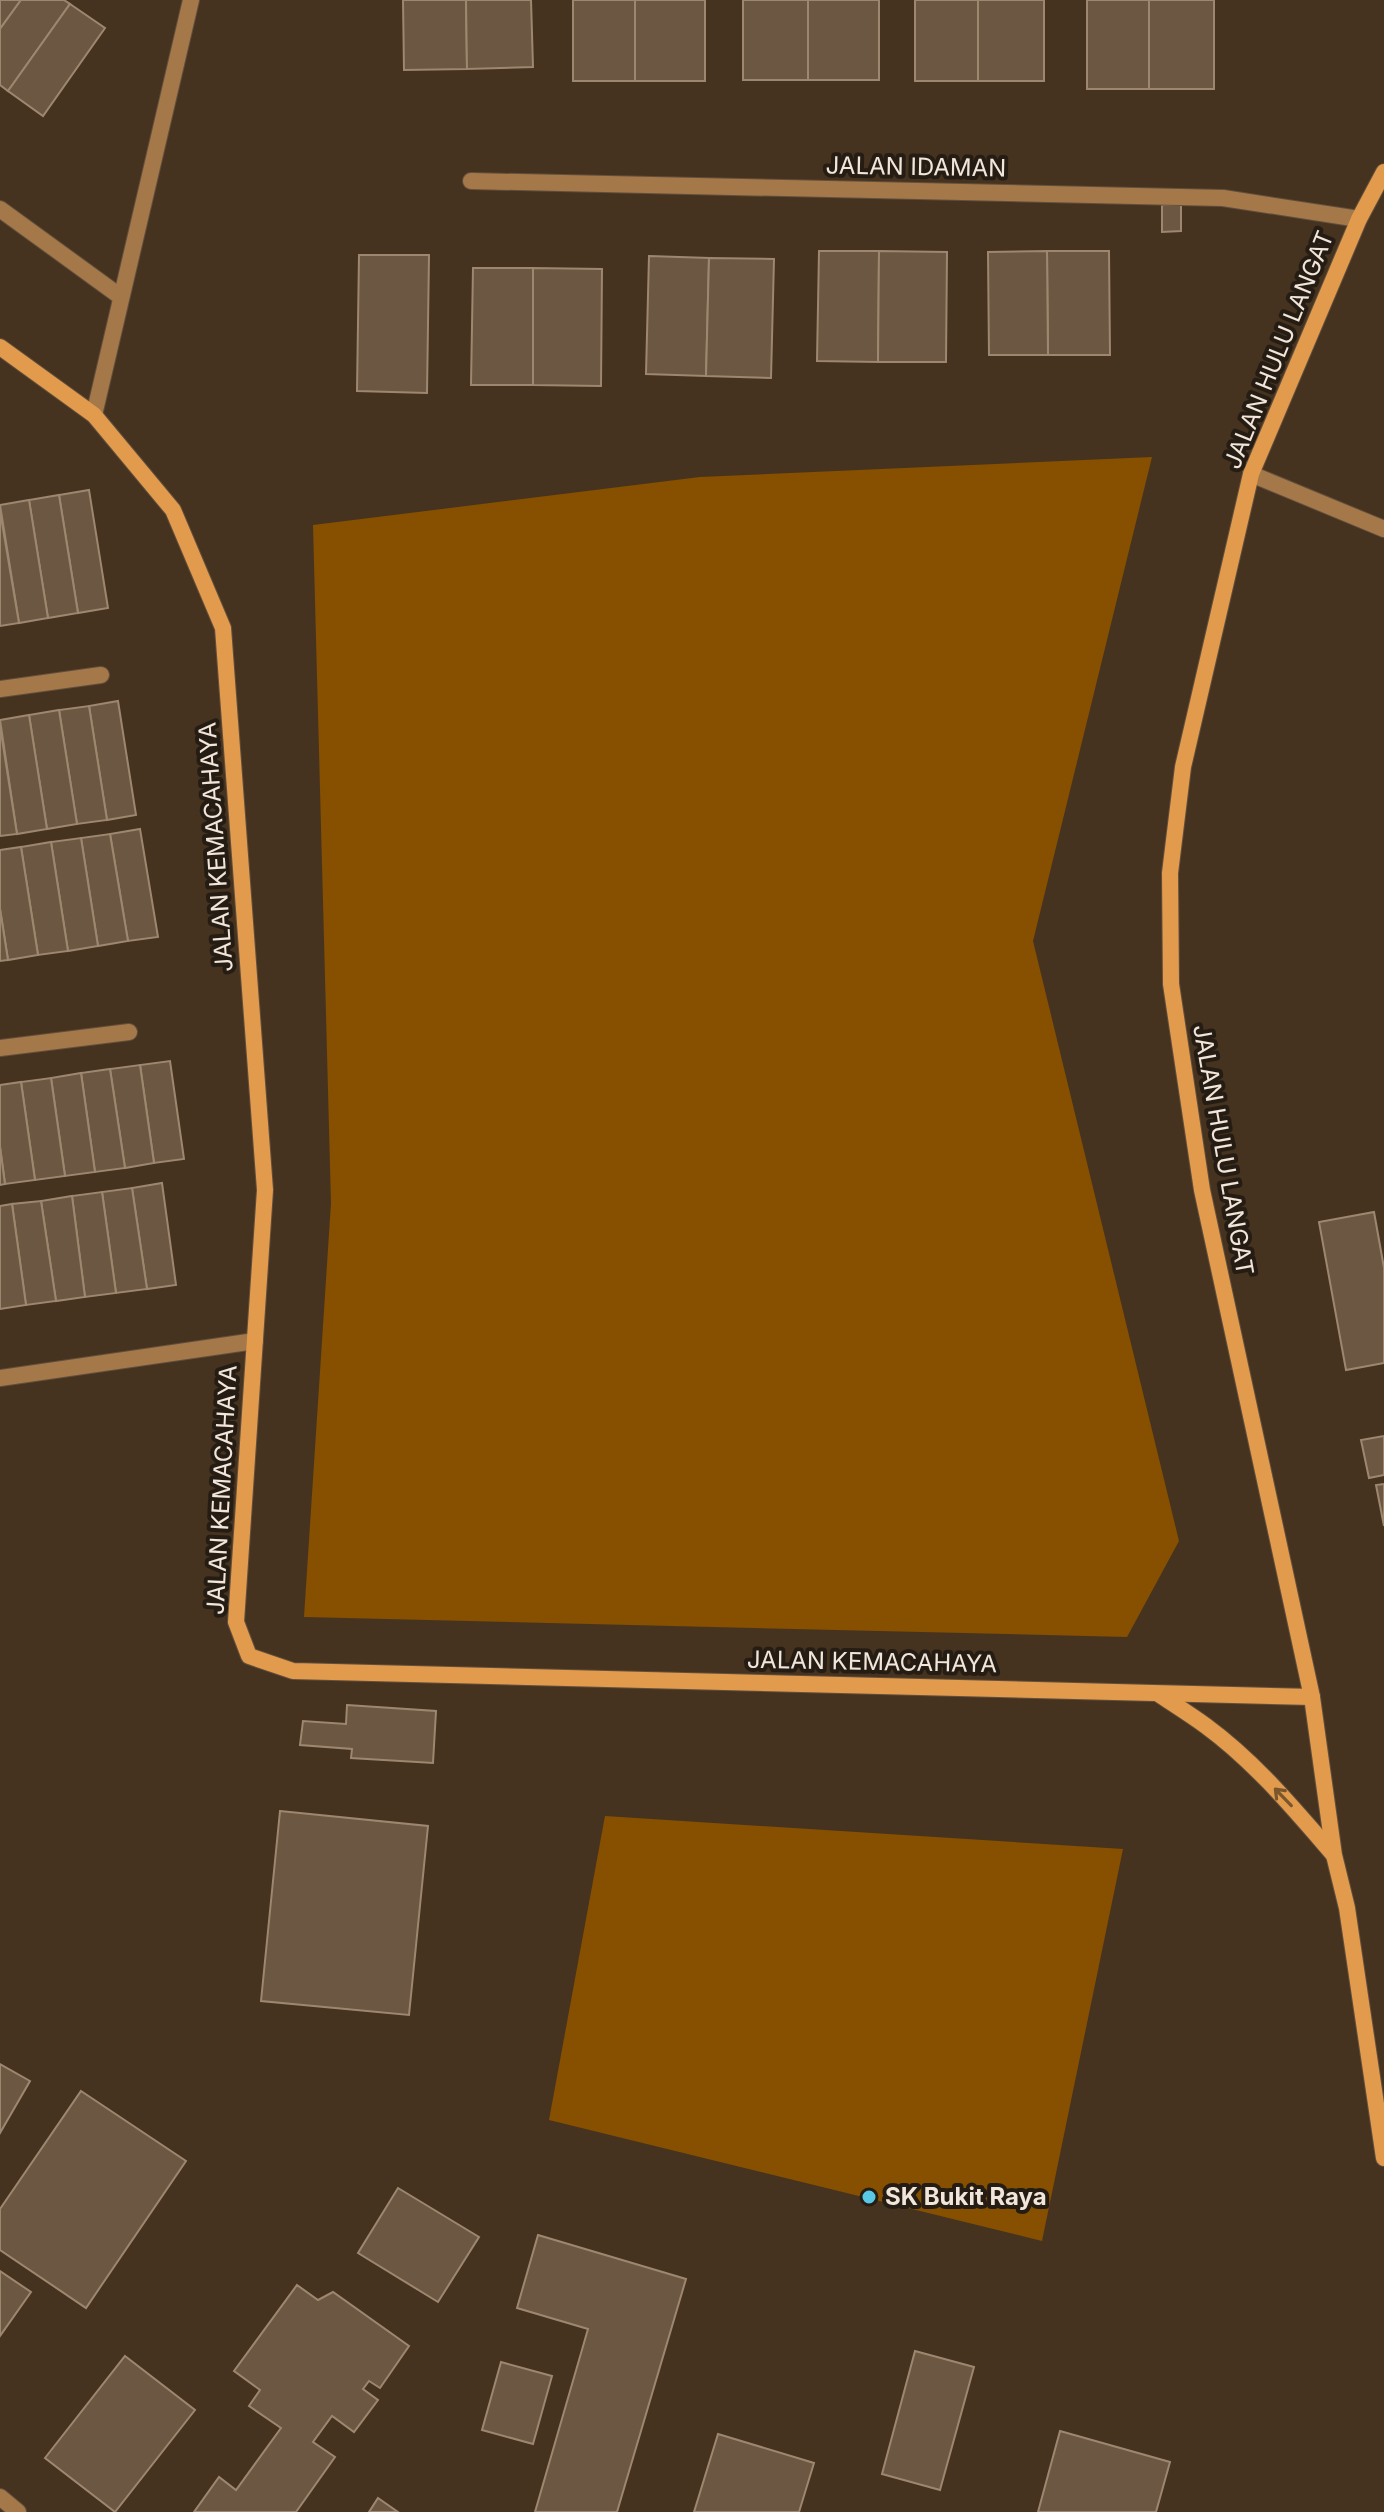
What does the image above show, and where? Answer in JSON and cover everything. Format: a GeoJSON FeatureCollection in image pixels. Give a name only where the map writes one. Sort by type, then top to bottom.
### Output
{"type":"FeatureCollection","features":[{"type":"Feature","properties":{"kind":"street"},"geometry":{"type":"LineString","coordinates":[[94,415],[191,0]]}},
{"type":"Feature","properties":{"kind":"street","name":"JALAN HULU LANGAT"},"geometry":{"type":"LineString","coordinates":[[1384,172],[1359,219],[1251,474],[1183,767],[1170,873],[1171,984],[1202,1190],[1312,1697],[1334,1855],[1347,1908],[1384,2158]]}},
{"type":"Feature","properties":{"kind":"street","name":"JALAN IDAMAN"},"geometry":{"type":"LineString","coordinates":[[471,181],[1223,198],[1359,219]]}},
{"type":"Feature","properties":{"kind":"street"},"geometry":{"type":"LineString","coordinates":[[0,209],[121,297]]}},
{"type":"Feature","properties":{"kind":"street","name":"JALAN KEMACAHAYA"},"geometry":{"type":"LineString","coordinates":[[0,347],[94,415],[173,510],[223,628],[265,1190],[236,1622],[249,1656],[293,1671],[1312,1697]]}},
{"type":"Feature","properties":{"kind":"street"},"geometry":{"type":"LineString","coordinates":[[1251,474],[1384,529]]}},
{"type":"Feature","properties":{"kind":"street"},"geometry":{"type":"LineString","coordinates":[[0,689],[101,675]]}},
{"type":"Feature","properties":{"kind":"street"},"geometry":{"type":"LineString","coordinates":[[0,1048],[129,1032]]}},
{"type":"Feature","properties":{"kind":"street"},"geometry":{"type":"LineString","coordinates":[[0,1378],[255,1341]]}},
{"type":"Feature","properties":{"kind":"street"},"geometry":{"type":"LineString","coordinates":[[1159,1694],[1208,1727],[1250,1764],[1334,1855]]}},
{"type":"Feature","properties":{"kind":"street"},"geometry":{"type":"LineString","coordinates":[[0,2497],[18,2512]]}},
{"type":"Feature","properties":{"kind":"shaded area"},"geometry":{"type":"Polygon","coordinates":[[[1152,457],[1033,941],[1179,1541],[1127,1637],[304,1617],[331,1203],[313,525],[700,477],[1152,457]]]}},
{"type":"Feature","properties":{"kind":"shaded area"},"geometry":{"type":"Polygon","coordinates":[[[605,1816],[1123,1849],[1042,2241],[549,2120],[605,1816]]]}},
{"type":"Feature","properties":{"kind":"building"},"geometry":{"type":"Polygon","coordinates":[[[0,0],[21,0],[0,29],[0,0]]]}},
{"type":"Feature","properties":{"kind":"building"},"geometry":{"type":"Polygon","coordinates":[[[21,0],[64,0],[70,4],[8,91],[0,85],[0,29],[21,0]]]}},
{"type":"Feature","properties":{"kind":"building"},"geometry":{"type":"Polygon","coordinates":[[[403,0],[466,0],[467,69],[404,70],[403,0]]]}},
{"type":"Feature","properties":{"kind":"building"},"geometry":{"type":"Polygon","coordinates":[[[466,0],[531,0],[533,67],[467,69],[466,0]]]}},
{"type":"Feature","properties":{"kind":"building"},"geometry":{"type":"Polygon","coordinates":[[[573,0],[635,0],[635,81],[573,81],[573,0]]]}},
{"type":"Feature","properties":{"kind":"building"},"geometry":{"type":"Polygon","coordinates":[[[635,0],[705,0],[705,81],[635,81],[635,0]]]}},
{"type":"Feature","properties":{"kind":"building"},"geometry":{"type":"Polygon","coordinates":[[[743,0],[808,0],[808,80],[743,80],[743,0]]]}},
{"type":"Feature","properties":{"kind":"building"},"geometry":{"type":"Polygon","coordinates":[[[808,0],[879,0],[879,80],[808,80],[808,0]]]}},
{"type":"Feature","properties":{"kind":"building"},"geometry":{"type":"Polygon","coordinates":[[[915,0],[978,0],[978,81],[915,81],[915,0]]]}},
{"type":"Feature","properties":{"kind":"building"},"geometry":{"type":"Polygon","coordinates":[[[978,0],[1044,0],[1044,81],[978,81],[978,0]]]}},
{"type":"Feature","properties":{"kind":"building"},"geometry":{"type":"Polygon","coordinates":[[[1087,0],[1149,0],[1149,89],[1087,89],[1087,0]]]}},
{"type":"Feature","properties":{"kind":"building"},"geometry":{"type":"Polygon","coordinates":[[[1149,0],[1214,0],[1214,89],[1149,89],[1149,0]]]}},
{"type":"Feature","properties":{"kind":"building"},"geometry":{"type":"Polygon","coordinates":[[[70,4],[105,28],[43,116],[8,91],[70,4]]]}},
{"type":"Feature","properties":{"kind":"building"},"geometry":{"type":"Polygon","coordinates":[[[1162,205],[1181,205],[1181,231],[1162,232],[1162,205]]]}},
{"type":"Feature","properties":{"kind":"building"},"geometry":{"type":"Polygon","coordinates":[[[819,251],[879,251],[878,362],[817,361],[819,251]]]}},
{"type":"Feature","properties":{"kind":"building"},"geometry":{"type":"Polygon","coordinates":[[[879,251],[947,252],[946,362],[878,362],[879,251]]]}},
{"type":"Feature","properties":{"kind":"building"},"geometry":{"type":"Polygon","coordinates":[[[1047,251],[1109,251],[1110,355],[1048,355],[1047,251]]]}},
{"type":"Feature","properties":{"kind":"building"},"geometry":{"type":"Polygon","coordinates":[[[1047,251],[1048,355],[989,355],[988,252],[1047,251]]]}},
{"type":"Feature","properties":{"kind":"building"},"geometry":{"type":"Polygon","coordinates":[[[359,255],[429,255],[427,393],[357,391],[359,255]]]}},
{"type":"Feature","properties":{"kind":"building"},"geometry":{"type":"Polygon","coordinates":[[[649,256],[709,258],[706,376],[646,374],[649,256]]]}},
{"type":"Feature","properties":{"kind":"building"},"geometry":{"type":"Polygon","coordinates":[[[709,258],[774,259],[771,378],[706,376],[709,258]]]}},
{"type":"Feature","properties":{"kind":"building"},"geometry":{"type":"Polygon","coordinates":[[[473,268],[533,268],[533,385],[471,385],[473,268]]]}},
{"type":"Feature","properties":{"kind":"building"},"geometry":{"type":"Polygon","coordinates":[[[533,268],[602,269],[601,386],[533,385],[533,268]]]}},
{"type":"Feature","properties":{"kind":"building"},"geometry":{"type":"Polygon","coordinates":[[[89,490],[108,608],[78,613],[59,495],[89,490]]]}},
{"type":"Feature","properties":{"kind":"building"},"geometry":{"type":"Polygon","coordinates":[[[59,495],[78,613],[48,618],[29,500],[59,495]]]}},
{"type":"Feature","properties":{"kind":"building"},"geometry":{"type":"Polygon","coordinates":[[[29,500],[48,618],[19,623],[0,505],[29,500]]]}},
{"type":"Feature","properties":{"kind":"building"},"geometry":{"type":"Polygon","coordinates":[[[0,511],[19,623],[0,626],[0,511]]]}},
{"type":"Feature","properties":{"kind":"building"},"geometry":{"type":"Polygon","coordinates":[[[118,701],[136,815],[107,820],[89,706],[118,701]]]}},
{"type":"Feature","properties":{"kind":"building"},"geometry":{"type":"Polygon","coordinates":[[[89,706],[107,820],[77,824],[59,710],[89,706]]]}},
{"type":"Feature","properties":{"kind":"building"},"geometry":{"type":"Polygon","coordinates":[[[59,710],[77,824],[47,829],[29,715],[59,710]]]}},
{"type":"Feature","properties":{"kind":"building"},"geometry":{"type":"Polygon","coordinates":[[[29,715],[47,829],[17,834],[0,720],[29,715]]]}},
{"type":"Feature","properties":{"kind":"building"},"geometry":{"type":"Polygon","coordinates":[[[0,726],[17,834],[0,836],[0,726]]]}},
{"type":"Feature","properties":{"kind":"building"},"geometry":{"type":"Polygon","coordinates":[[[140,829],[158,937],[128,941],[110,834],[140,829]]]}},
{"type":"Feature","properties":{"kind":"building"},"geometry":{"type":"Polygon","coordinates":[[[110,834],[128,941],[98,946],[81,838],[110,834]]]}},
{"type":"Feature","properties":{"kind":"building"},"geometry":{"type":"Polygon","coordinates":[[[81,838],[98,946],[68,951],[51,842],[81,838]]]}},
{"type":"Feature","properties":{"kind":"building"},"geometry":{"type":"Polygon","coordinates":[[[51,842],[68,951],[38,955],[21,847],[51,842]]]}},
{"type":"Feature","properties":{"kind":"building"},"geometry":{"type":"Polygon","coordinates":[[[21,847],[38,955],[8,960],[0,909],[0,850],[21,847]]]}},
{"type":"Feature","properties":{"kind":"building"},"geometry":{"type":"Polygon","coordinates":[[[0,909],[8,960],[0,961],[0,909]]]}},
{"type":"Feature","properties":{"kind":"building"},"geometry":{"type":"Polygon","coordinates":[[[170,1061],[184,1159],[154,1163],[140,1065],[170,1061]]]}},
{"type":"Feature","properties":{"kind":"building"},"geometry":{"type":"Polygon","coordinates":[[[140,1065],[154,1163],[125,1168],[110,1069],[140,1065]]]}},
{"type":"Feature","properties":{"kind":"building"},"geometry":{"type":"Polygon","coordinates":[[[110,1069],[125,1168],[95,1172],[81,1073],[110,1069]]]}},
{"type":"Feature","properties":{"kind":"building"},"geometry":{"type":"Polygon","coordinates":[[[81,1073],[95,1172],[65,1176],[51,1078],[81,1073]]]}},
{"type":"Feature","properties":{"kind":"building"},"geometry":{"type":"Polygon","coordinates":[[[51,1078],[65,1176],[35,1180],[21,1082],[51,1078]]]}},
{"type":"Feature","properties":{"kind":"building"},"geometry":{"type":"Polygon","coordinates":[[[21,1082],[35,1180],[5,1184],[0,1147],[0,1085],[21,1082]]]}},
{"type":"Feature","properties":{"kind":"building"},"geometry":{"type":"Polygon","coordinates":[[[0,1147],[5,1184],[0,1185],[0,1147]]]}},
{"type":"Feature","properties":{"kind":"building"},"geometry":{"type":"Polygon","coordinates":[[[162,1183],[176,1285],[147,1289],[132,1188],[162,1183]]]}},
{"type":"Feature","properties":{"kind":"building"},"geometry":{"type":"Polygon","coordinates":[[[132,1188],[147,1289],[116,1293],[102,1192],[132,1188]]]}},
{"type":"Feature","properties":{"kind":"building"},"geometry":{"type":"Polygon","coordinates":[[[102,1192],[116,1293],[85,1297],[72,1196],[102,1192]]]}},
{"type":"Feature","properties":{"kind":"building"},"geometry":{"type":"Polygon","coordinates":[[[72,1196],[85,1297],[56,1301],[41,1201],[72,1196]]]}},
{"type":"Feature","properties":{"kind":"building"},"geometry":{"type":"Polygon","coordinates":[[[41,1201],[56,1301],[26,1305],[12,1204],[41,1201]]]}},
{"type":"Feature","properties":{"kind":"building"},"geometry":{"type":"Polygon","coordinates":[[[12,1204],[26,1305],[0,1309],[0,1206],[12,1204]]]}},
{"type":"Feature","properties":{"kind":"building"},"geometry":{"type":"Polygon","coordinates":[[[1374,1212],[1384,1268],[1384,1363],[1346,1370],[1319,1222],[1374,1212]]]}},
{"type":"Feature","properties":{"kind":"building"},"geometry":{"type":"Polygon","coordinates":[[[1384,1436],[1384,1475],[1369,1478],[1361,1440],[1384,1436]]]}},
{"type":"Feature","properties":{"kind":"building"},"geometry":{"type":"Polygon","coordinates":[[[1384,1484],[1384,1526],[1376,1485],[1384,1484]]]}},
{"type":"Feature","properties":{"kind":"building"},"geometry":{"type":"Polygon","coordinates":[[[347,1705],[436,1711],[433,1763],[351,1758],[352,1749],[300,1745],[303,1721],[346,1724],[347,1705]]]}},
{"type":"Feature","properties":{"kind":"building"},"geometry":{"type":"Polygon","coordinates":[[[280,1811],[428,1826],[409,2015],[261,2001],[280,1811]]]}},
{"type":"Feature","properties":{"kind":"building"},"geometry":{"type":"Polygon","coordinates":[[[0,2064],[30,2081],[0,2133],[0,2064]]]}},
{"type":"Feature","properties":{"kind":"building"},"geometry":{"type":"Polygon","coordinates":[[[81,2091],[186,2161],[86,2308],[0,2250],[0,2209],[81,2091]]]}},
{"type":"Feature","properties":{"kind":"building"},"geometry":{"type":"Polygon","coordinates":[[[398,2188],[479,2237],[438,2302],[358,2253],[398,2188]]]}},
{"type":"Feature","properties":{"kind":"building"},"geometry":{"type":"Polygon","coordinates":[[[538,2235],[686,2279],[617,2512],[535,2512],[588,2329],[517,2308],[538,2235]]]}},
{"type":"Feature","properties":{"kind":"building"},"geometry":{"type":"Polygon","coordinates":[[[0,2271],[31,2292],[0,2336],[0,2271]]]}},
{"type":"Feature","properties":{"kind":"building"},"geometry":{"type":"Polygon","coordinates":[[[297,2285],[318,2300],[333,2292],[409,2346],[380,2388],[369,2381],[363,2389],[378,2400],[354,2432],[332,2416],[313,2442],[335,2457],[296,2512],[194,2512],[219,2477],[236,2490],[281,2428],[249,2406],[260,2390],[234,2371],[297,2285]]]}},
{"type":"Feature","properties":{"kind":"building"},"geometry":{"type":"Polygon","coordinates":[[[915,2351],[974,2367],[940,2490],[882,2474],[915,2351]]]}},
{"type":"Feature","properties":{"kind":"building"},"geometry":{"type":"Polygon","coordinates":[[[125,2356],[195,2410],[115,2512],[45,2458],[125,2356]]]}},
{"type":"Feature","properties":{"kind":"building"},"geometry":{"type":"Polygon","coordinates":[[[501,2362],[552,2376],[533,2444],[482,2430],[501,2362]]]}},
{"type":"Feature","properties":{"kind":"building"},"geometry":{"type":"Polygon","coordinates":[[[1060,2431],[1170,2462],[1156,2512],[1038,2512],[1060,2431]]]}},
{"type":"Feature","properties":{"kind":"building"},"geometry":{"type":"Polygon","coordinates":[[[718,2434],[814,2463],[799,2512],[694,2512],[718,2434]]]}},
{"type":"Feature","properties":{"kind":"building"},"geometry":{"type":"Polygon","coordinates":[[[378,2498],[398,2512],[369,2512],[378,2498]]]}},
{"type":"Feature","properties":{"kind":"place","name":"SK Bukit Raya"},"geometry":{"type":"Point","coordinates":[869,2197]}}]}
